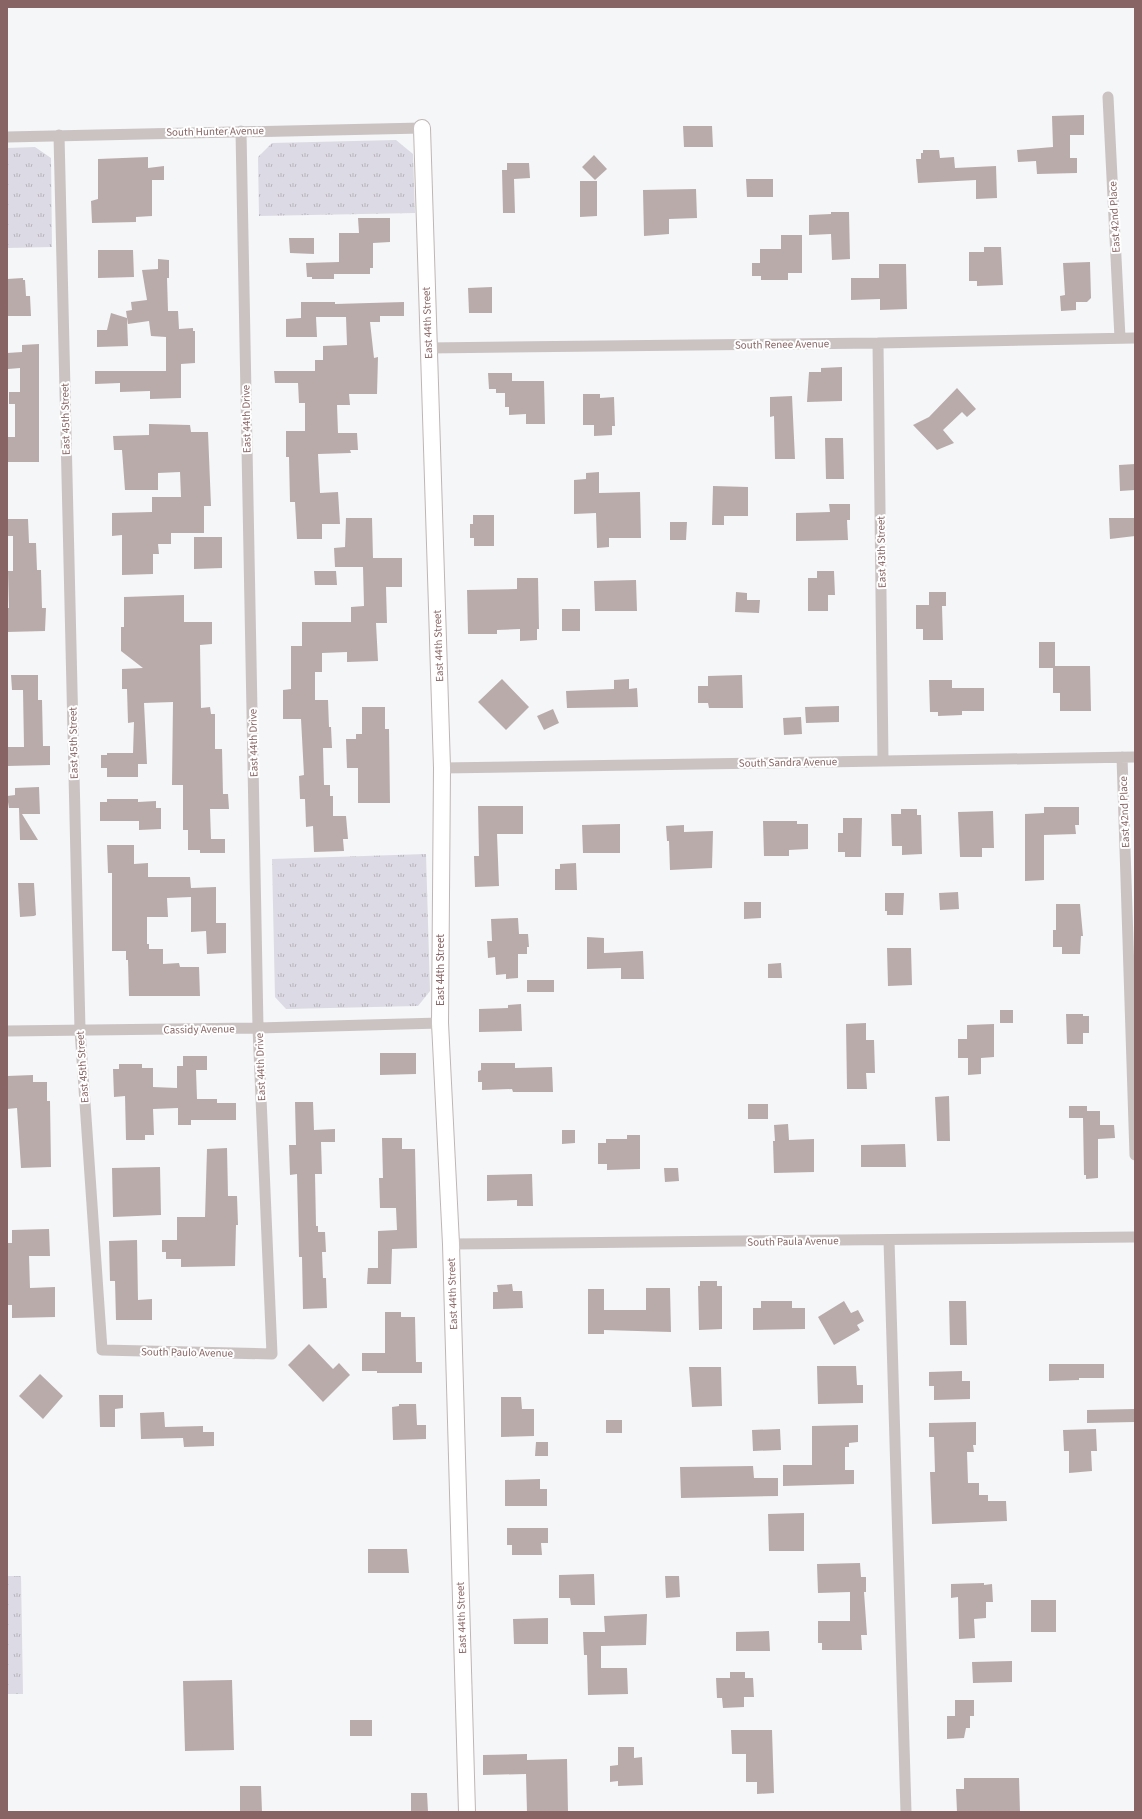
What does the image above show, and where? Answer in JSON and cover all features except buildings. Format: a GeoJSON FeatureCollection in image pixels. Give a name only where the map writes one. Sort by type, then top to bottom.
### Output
{"type":"FeatureCollection","features":[{"type":"Feature","properties":{"kind":"street","name":"East 42nd Place"},"geometry":{"type":"LineString","coordinates":[[1108,97],[1120,338]]}},
{"type":"Feature","properties":{"kind":"street","name":"South Hunter Avenue"},"geometry":{"type":"LineString","coordinates":[[7,137],[422,128]]}},
{"type":"Feature","properties":{"kind":"street","name":"East 44th Street"},"geometry":{"type":"LineString","coordinates":[[422,128],[442,768],[440,1023],[450,1244],[467,1812]]}},
{"type":"Feature","properties":{"kind":"street","name":"East 44th Drive"},"geometry":{"type":"LineString","coordinates":[[240,131],[258,1028],[272,1354]]}},
{"type":"Feature","properties":{"kind":"street","name":"East 45th Street"},"geometry":{"type":"LineString","coordinates":[[59,135],[80,1030],[102,1350]]}},
{"type":"Feature","properties":{"kind":"street","name":"South Renee Avenue"},"geometry":{"type":"LineString","coordinates":[[428,348],[878,343],[1135,338]]}},
{"type":"Feature","properties":{"kind":"street","name":"East 43th Street"},"geometry":{"type":"LineString","coordinates":[[878,343],[883,761]]}},
{"type":"Feature","properties":{"kind":"street","name":"South Sandra Avenue"},"geometry":{"type":"LineString","coordinates":[[442,768],[1135,756]]}},
{"type":"Feature","properties":{"kind":"street","name":"East 42nd Place"},"geometry":{"type":"LineString","coordinates":[[1122,757],[1135,1155]]}},
{"type":"Feature","properties":{"kind":"street","name":"Cassidy Avenue"},"geometry":{"type":"LineString","coordinates":[[7,1031],[258,1028],[440,1023]]}},
{"type":"Feature","properties":{"kind":"street","name":"South Paula Avenue"},"geometry":{"type":"LineString","coordinates":[[450,1244],[1135,1237]]}},
{"type":"Feature","properties":{"kind":"street"},"geometry":{"type":"LineString","coordinates":[[889,1240],[906,1812]]}},
{"type":"Feature","properties":{"kind":"street","name":"South Paulo Avenue"},"geometry":{"type":"LineString","coordinates":[[102,1350],[272,1354]]}},
{"type":"Feature","properties":{"kind":"green space"},"geometry":{"type":"Polygon","coordinates":[[[396,140],[413,154],[415,213],[259,216],[258,157],[272,143],[396,140]]]}},
{"type":"Feature","properties":{"kind":"green space"},"geometry":{"type":"Polygon","coordinates":[[[35,147],[51,158],[52,247],[7,248],[7,148],[35,147]]]}},
{"type":"Feature","properties":{"kind":"green space"},"geometry":{"type":"Polygon","coordinates":[[[426,854],[430,991],[418,1006],[286,1009],[275,997],[272,859],[426,854]]]}},
{"type":"Feature","properties":{"kind":"green space"},"geometry":{"type":"Polygon","coordinates":[[[7,1576],[21,1576],[23,1694],[7,1694],[7,1576]]]}}]}
